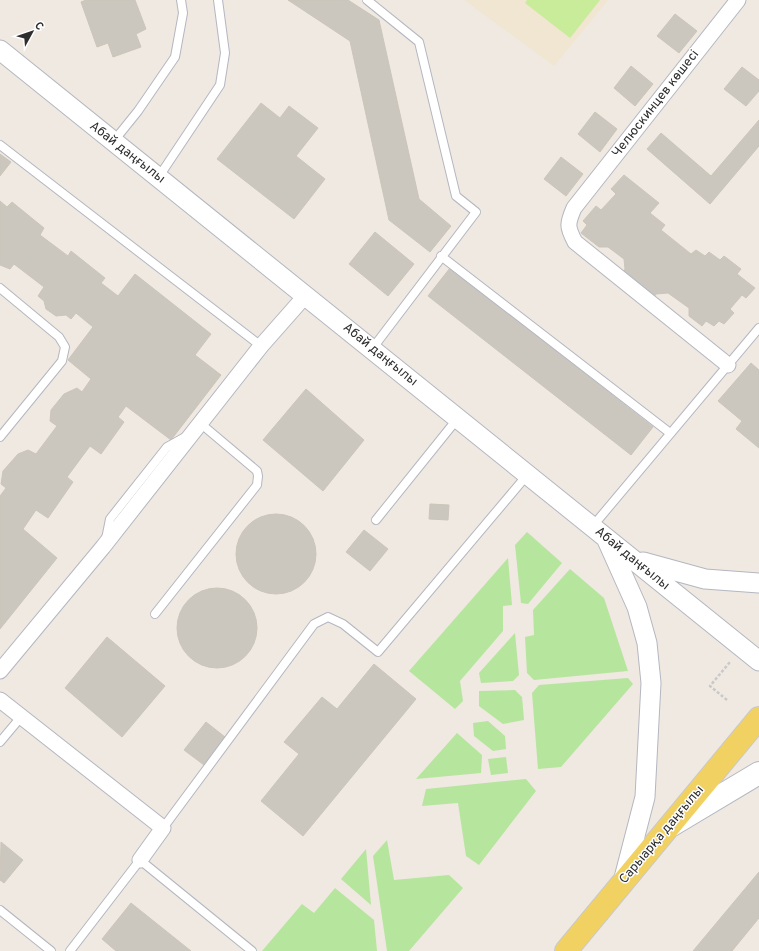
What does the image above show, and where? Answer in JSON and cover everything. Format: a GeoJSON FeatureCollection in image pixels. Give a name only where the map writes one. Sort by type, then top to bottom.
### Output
{"type":"FeatureCollection","features":[{"type":"Feature","properties":{"kind":"main road","name":"Сарыарқа даңғылы"},"geometry":{"type":"LineString","coordinates":[[566,951],[759,718]]}},
{"type":"Feature","properties":{"kind":"main road"},"geometry":{"type":"LineString","coordinates":[[669,826],[759,773]]}},
{"type":"Feature","properties":{"kind":"street","name":"Челюскинцев көшесі"},"geometry":{"type":"LineString","coordinates":[[728,365],[575,242],[569,230],[569,220],[574,208],[738,0]]}},
{"type":"Feature","properties":{"kind":"street","name":"Абай даңғылы"},"geometry":{"type":"LineString","coordinates":[[0,50],[759,661]]}},
{"type":"Feature","properties":{"kind":"street"},"geometry":{"type":"LineString","coordinates":[[0,671],[103,547],[261,346],[306,295]]}},
{"type":"Feature","properties":{"kind":"street"},"geometry":{"type":"LineString","coordinates":[[599,532],[637,607],[647,643],[651,683],[645,797],[624,882]]}},
{"type":"Feature","properties":{"kind":"street"},"geometry":{"type":"LineString","coordinates":[[630,557],[660,568],[705,579],[759,583]]}},
{"type":"Feature","properties":{"kind":"street"},"geometry":{"type":"LineString","coordinates":[[0,700],[163,828],[140,860]]}},
{"type":"Feature","properties":{"kind":"lane"},"geometry":{"type":"LineString","coordinates":[[113,142],[138,111],[175,57],[183,13],[181,0]]}},
{"type":"Feature","properties":{"kind":"lane"},"geometry":{"type":"LineString","coordinates":[[158,178],[220,85],[225,53],[218,0]]}},
{"type":"Feature","properties":{"kind":"lane"},"geometry":{"type":"LineString","coordinates":[[367,0],[419,42],[456,196],[476,212],[441,256],[372,349]]}},
{"type":"Feature","properties":{"kind":"lane"},"geometry":{"type":"LineString","coordinates":[[0,145],[261,346]]}},
{"type":"Feature","properties":{"kind":"lane"},"geometry":{"type":"LineString","coordinates":[[441,256],[670,433]]}},
{"type":"Feature","properties":{"kind":"lane"},"geometry":{"type":"LineString","coordinates":[[0,288],[59,337],[65,347],[62,361],[0,437]]}},
{"type":"Feature","properties":{"kind":"lane"},"geometry":{"type":"LineString","coordinates":[[599,532],[670,433],[759,328]]}},
{"type":"Feature","properties":{"kind":"lane"},"geometry":{"type":"LineString","coordinates":[[376,520],[458,418]]}},
{"type":"Feature","properties":{"kind":"lane"},"geometry":{"type":"LineString","coordinates":[[155,614],[257,485],[257,471],[197,428]]}},
{"type":"Feature","properties":{"kind":"lane"},"geometry":{"type":"LineString","coordinates":[[163,828],[314,624],[328,617],[343,624],[378,652],[528,474]]}},
{"type":"Feature","properties":{"kind":"lane"},"geometry":{"type":"LineString","coordinates":[[0,742],[21,716]]}},
{"type":"Feature","properties":{"kind":"lane"},"geometry":{"type":"LineString","coordinates":[[70,951],[140,860],[252,951]]}},
{"type":"Feature","properties":{"kind":"lane"},"geometry":{"type":"LineString","coordinates":[[0,910],[51,951]]}},
{"type":"Feature","properties":{"kind":"path"},"geometry":{"type":"LineString","coordinates":[[727,700],[710,686],[730,662]]}},
{"type":"Feature","properties":{"kind":"shaded area"},"geometry":{"type":"Polygon","coordinates":[[[464,0],[608,0],[554,66],[464,0]]]}},
{"type":"Feature","properties":{"kind":"green space"},"geometry":{"type":"Polygon","coordinates":[[[527,0],[600,0],[570,38],[525,3],[527,0]]]}},
{"type":"Feature","properties":{"kind":"green space"},"geometry":{"type":"Polygon","coordinates":[[[527,532],[562,563],[528,604],[521,603],[515,545],[527,532]]]}},
{"type":"Feature","properties":{"kind":"green space"},"geometry":{"type":"Polygon","coordinates":[[[508,558],[512,605],[503,606],[503,631],[460,681],[463,701],[455,709],[409,671],[508,558]]]}},
{"type":"Feature","properties":{"kind":"green space"},"geometry":{"type":"Polygon","coordinates":[[[570,569],[604,598],[628,671],[534,680],[527,673],[525,637],[534,635],[533,610],[570,569]]]}},
{"type":"Feature","properties":{"kind":"green space"},"geometry":{"type":"Polygon","coordinates":[[[515,633],[519,675],[513,681],[481,683],[479,673],[515,633]]]}},
{"type":"Feature","properties":{"kind":"green space"},"geometry":{"type":"Polygon","coordinates":[[[628,678],[633,684],[561,767],[538,769],[532,693],[539,685],[628,678]]]}},
{"type":"Feature","properties":{"kind":"green space"},"geometry":{"type":"Polygon","coordinates":[[[515,690],[522,697],[524,720],[503,724],[479,706],[479,691],[515,690]]]}},
{"type":"Feature","properties":{"kind":"green space"},"geometry":{"type":"Polygon","coordinates":[[[488,721],[505,736],[506,749],[493,751],[474,736],[473,723],[488,721]]]}},
{"type":"Feature","properties":{"kind":"green space"},"geometry":{"type":"Polygon","coordinates":[[[457,733],[482,755],[481,773],[416,779],[457,733]]]}},
{"type":"Feature","properties":{"kind":"green space"},"geometry":{"type":"Polygon","coordinates":[[[506,757],[508,773],[491,775],[488,759],[506,757]]]}},
{"type":"Feature","properties":{"kind":"green space"},"geometry":{"type":"Polygon","coordinates":[[[526,779],[536,791],[479,865],[466,856],[458,803],[422,806],[426,789],[526,779]]]}},
{"type":"Feature","properties":{"kind":"green space"},"geometry":{"type":"Polygon","coordinates":[[[387,840],[394,880],[449,875],[463,888],[409,951],[387,951],[373,856],[387,840]]]}},
{"type":"Feature","properties":{"kind":"green space"},"geometry":{"type":"Polygon","coordinates":[[[366,849],[371,905],[341,879],[366,849]]]}},
{"type":"Feature","properties":{"kind":"green space"},"geometry":{"type":"Polygon","coordinates":[[[335,888],[374,920],[377,951],[262,951],[302,904],[314,913],[335,888]]]}},
{"type":"Feature","properties":{"kind":"building"},"geometry":{"type":"Polygon","coordinates":[[[86,0],[135,0],[146,29],[136,34],[141,47],[113,57],[108,43],[97,47],[81,2],[86,0]]]}},
{"type":"Feature","properties":{"kind":"building"},"geometry":{"type":"Polygon","coordinates":[[[288,0],[348,0],[379,20],[419,199],[451,226],[430,252],[389,220],[350,41],[288,0]]]}},
{"type":"Feature","properties":{"kind":"building"},"geometry":{"type":"Polygon","coordinates":[[[675,14],[697,31],[679,53],[657,36],[675,14]]]}},
{"type":"Feature","properties":{"kind":"building"},"geometry":{"type":"Polygon","coordinates":[[[631,66],[653,84],[635,106],[614,88],[631,66]]]}},
{"type":"Feature","properties":{"kind":"building"},"geometry":{"type":"Polygon","coordinates":[[[742,67],[759,80],[759,91],[746,106],[724,89],[742,67]]]}},
{"type":"Feature","properties":{"kind":"building"},"geometry":{"type":"Polygon","coordinates":[[[261,103],[280,118],[289,106],[318,128],[296,156],[325,179],[294,219],[217,159],[261,103]]]}},
{"type":"Feature","properties":{"kind":"building"},"geometry":{"type":"Polygon","coordinates":[[[595,112],[617,129],[600,152],[578,134],[595,112]]]}},
{"type":"Feature","properties":{"kind":"building"},"geometry":{"type":"Polygon","coordinates":[[[759,120],[759,146],[710,204],[647,149],[661,133],[711,176],[759,120]]]}},
{"type":"Feature","properties":{"kind":"building"},"geometry":{"type":"Polygon","coordinates":[[[0,154],[11,162],[0,176],[0,154]]]}},
{"type":"Feature","properties":{"kind":"building"},"geometry":{"type":"Polygon","coordinates":[[[561,157],[583,174],[566,196],[544,179],[561,157]]]}},
{"type":"Feature","properties":{"kind":"building"},"geometry":{"type":"Polygon","coordinates":[[[624,175],[659,203],[650,213],[665,225],[661,230],[691,254],[696,250],[705,256],[709,252],[720,260],[724,256],[741,269],[737,274],[755,288],[746,298],[742,295],[730,309],[734,313],[724,324],[719,321],[714,326],[706,321],[702,326],[689,316],[689,308],[668,293],[656,294],[652,300],[619,277],[625,269],[624,259],[608,247],[599,247],[581,233],[587,225],[583,221],[596,206],[601,210],[616,194],[611,189],[624,175]]]}},
{"type":"Feature","properties":{"kind":"building"},"geometry":{"type":"Polygon","coordinates":[[[0,201],[7,207],[12,202],[44,228],[40,235],[68,256],[71,251],[105,278],[101,283],[118,296],[135,274],[211,334],[195,355],[221,375],[171,440],[126,406],[118,417],[124,422],[101,454],[90,446],[67,477],[73,482],[48,518],[36,510],[23,529],[57,558],[0,629],[0,496],[6,488],[1,484],[3,471],[18,454],[28,450],[36,454],[57,426],[50,421],[51,410],[64,394],[77,388],[82,392],[91,379],[68,360],[93,327],[76,313],[71,319],[66,315],[56,316],[46,309],[44,301],[38,296],[44,287],[14,264],[10,269],[0,265],[0,201]]]}},
{"type":"Feature","properties":{"kind":"building"},"geometry":{"type":"Polygon","coordinates":[[[375,232],[414,264],[388,296],[349,264],[375,232]]]}},
{"type":"Feature","properties":{"kind":"building"},"geometry":{"type":"Polygon","coordinates":[[[450,268],[653,427],[631,455],[428,296],[450,268]]]}},
{"type":"Feature","properties":{"kind":"building"},"geometry":{"type":"Polygon","coordinates":[[[751,363],[759,370],[759,448],[736,429],[742,421],[718,401],[751,363]]]}},
{"type":"Feature","properties":{"kind":"building"},"geometry":{"type":"Polygon","coordinates":[[[306,389],[364,440],[323,491],[263,440],[306,389]]]}},
{"type":"Feature","properties":{"kind":"building"},"geometry":{"type":"Polygon","coordinates":[[[430,504],[449,505],[448,520],[429,519],[430,504]]]}},
{"type":"Feature","properties":{"kind":"building"},"geometry":{"type":"Polygon","coordinates":[[[268,514],[284,514],[305,525],[316,546],[316,562],[305,583],[284,594],[268,594],[254,588],[247,583],[242,576],[236,562],[236,546],[242,532],[247,525],[254,520],[268,514]]]}},
{"type":"Feature","properties":{"kind":"building"},"geometry":{"type":"Polygon","coordinates":[[[364,530],[388,549],[370,571],[346,552],[364,530]]]}},
{"type":"Feature","properties":{"kind":"building"},"geometry":{"type":"Polygon","coordinates":[[[209,588],[225,588],[246,599],[257,620],[257,636],[246,657],[225,668],[209,668],[195,662],[188,657],[183,650],[177,636],[177,620],[183,606],[188,599],[195,594],[209,588]]]}},
{"type":"Feature","properties":{"kind":"building"},"geometry":{"type":"Polygon","coordinates":[[[107,637],[165,686],[122,737],[65,688],[107,637]]]}},
{"type":"Feature","properties":{"kind":"building"},"geometry":{"type":"Polygon","coordinates":[[[374,664],[416,699],[303,836],[261,801],[299,754],[284,742],[322,697],[337,709],[374,664]]]}},
{"type":"Feature","properties":{"kind":"building"},"geometry":{"type":"Polygon","coordinates":[[[206,722],[225,737],[204,765],[184,750],[206,722]]]}},
{"type":"Feature","properties":{"kind":"building"},"geometry":{"type":"Polygon","coordinates":[[[1,842],[23,860],[4,883],[0,880],[1,842]]]}},
{"type":"Feature","properties":{"kind":"building"},"geometry":{"type":"Polygon","coordinates":[[[759,872],[759,918],[732,951],[693,951],[759,872]]]}},
{"type":"Feature","properties":{"kind":"building"},"geometry":{"type":"Polygon","coordinates":[[[131,903],[191,951],[116,951],[102,939],[131,903]]]}}]}
